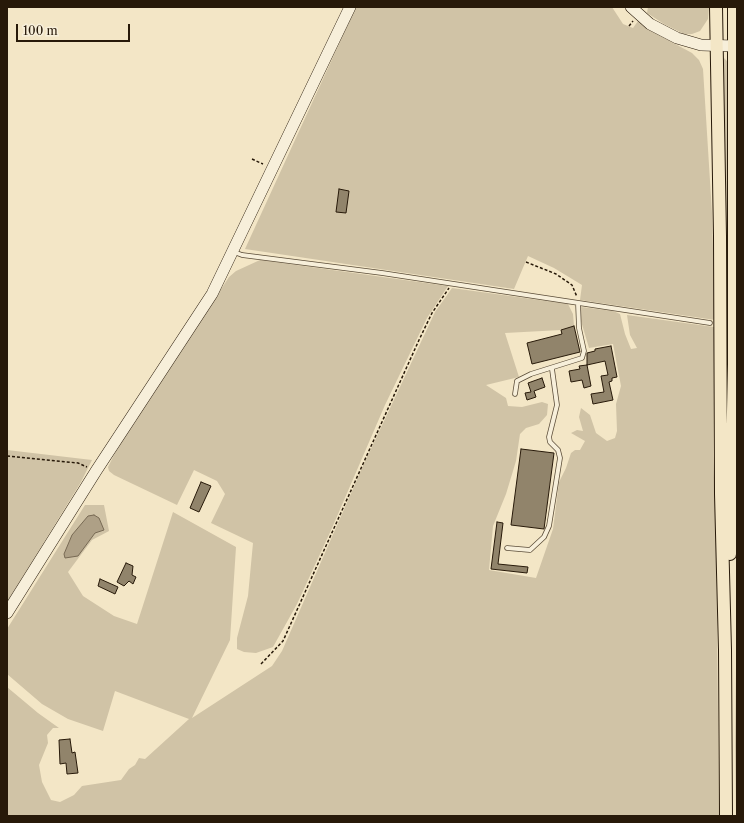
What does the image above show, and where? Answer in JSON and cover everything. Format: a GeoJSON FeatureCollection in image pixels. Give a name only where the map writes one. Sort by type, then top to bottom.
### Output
{"type":"FeatureCollection","features":[{"type":"Feature","properties":{"kind":"main road"},"geometry":{"type":"LineString","coordinates":[[7,613],[96,471],[212,294],[273,171],[350,7]]}},
{"type":"Feature","properties":{"kind":"main road"},"geometry":{"type":"LineString","coordinates":[[631,7],[650,24],[677,38],[701,45],[734,46]]}},
{"type":"Feature","properties":{"kind":"main road"},"geometry":{"type":"LineString","coordinates":[[716,7],[726,816]]}},
{"type":"Feature","properties":{"kind":"main road"},"geometry":{"type":"LineString","coordinates":[[725,650],[733,494],[734,7]]}},
{"type":"Feature","properties":{"kind":"lane"},"geometry":{"type":"LineString","coordinates":[[234,252],[242,255],[450,284],[710,323]]}},
{"type":"Feature","properties":{"kind":"lane"},"geometry":{"type":"LineString","coordinates":[[516,394],[517,381],[531,374],[552,369],[582,358],[584,351],[579,328],[578,303]]}},
{"type":"Feature","properties":{"kind":"lane"},"geometry":{"type":"LineString","coordinates":[[507,548],[530,550],[544,537],[549,526],[560,458],[558,450],[550,442],[549,437],[557,405],[552,369]]}},
{"type":"Feature","properties":{"kind":"path"},"geometry":{"type":"LineString","coordinates":[[252,159],[273,171]]}},
{"type":"Feature","properties":{"kind":"path"},"geometry":{"type":"LineString","coordinates":[[526,262],[556,274],[572,285],[577,295],[578,303]]}},
{"type":"Feature","properties":{"kind":"path"},"geometry":{"type":"LineString","coordinates":[[261,664],[283,641],[419,340],[432,313],[448,290],[450,284]]}},
{"type":"Feature","properties":{"kind":"path"},"geometry":{"type":"LineString","coordinates":[[7,456],[78,463],[96,471]]}},
{"type":"Feature","properties":{"kind":"shaded area"},"geometry":{"type":"Polygon","coordinates":[[[356,7],[612,7],[623,24],[633,28],[638,21],[651,31],[692,53],[699,60],[703,69],[712,213],[715,320],[580,300],[582,285],[554,268],[528,256],[514,289],[245,249],[356,7]]]}},
{"type":"Feature","properties":{"kind":"shaded area"},"geometry":{"type":"Polygon","coordinates":[[[648,7],[709,7],[708,19],[700,31],[692,34],[684,34],[647,13],[648,7]]]}},
{"type":"Feature","properties":{"kind":"shaded area"},"geometry":{"type":"Polygon","coordinates":[[[722,56],[728,62],[730,373],[726,372],[722,56]]]}},
{"type":"Feature","properties":{"kind":"shaded area"},"geometry":{"type":"Polygon","coordinates":[[[260,260],[448,286],[427,318],[385,405],[332,528],[297,604],[273,647],[256,653],[244,652],[237,649],[237,638],[248,596],[253,543],[211,523],[225,494],[217,481],[194,470],[177,505],[114,475],[109,471],[108,467],[116,451],[229,277],[236,271],[260,260]]]}},
{"type":"Feature","properties":{"kind":"shaded area"},"geometry":{"type":"Polygon","coordinates":[[[452,288],[568,304],[573,314],[574,326],[561,330],[505,333],[519,377],[486,385],[506,398],[508,406],[522,407],[542,402],[548,404],[547,415],[539,424],[526,428],[520,434],[516,461],[506,494],[493,526],[489,570],[536,578],[553,529],[559,482],[571,453],[575,450],[580,450],[585,441],[571,433],[577,430],[583,431],[579,417],[581,408],[590,415],[596,433],[607,441],[615,438],[617,431],[616,404],[621,386],[613,344],[589,348],[581,321],[581,307],[613,311],[620,314],[625,334],[631,349],[637,348],[630,335],[627,315],[714,327],[713,455],[716,523],[719,816],[7,816],[7,687],[38,713],[59,728],[53,728],[47,735],[48,743],[39,765],[42,782],[51,800],[60,802],[74,795],[82,786],[121,780],[129,769],[135,765],[139,758],[145,759],[189,719],[115,691],[103,731],[68,719],[42,704],[7,674],[7,629],[85,505],[104,505],[109,531],[92,540],[68,572],[83,596],[114,616],[137,624],[173,512],[236,547],[230,640],[192,718],[272,666],[282,651],[363,466],[435,312],[452,288]]]}},
{"type":"Feature","properties":{"kind":"shaded area"},"geometry":{"type":"Polygon","coordinates":[[[7,450],[92,460],[81,482],[7,602],[7,450]]]}},
{"type":"Feature","properties":{"kind":"shaded area"},"geometry":{"type":"Polygon","coordinates":[[[94,515],[99,518],[104,530],[95,533],[78,556],[65,558],[64,554],[72,535],[88,516],[94,515]]]}},
{"type":"Feature","properties":{"kind":"shaded area"},"geometry":{"type":"Polygon","coordinates":[[[737,589],[737,816],[736,816],[735,745],[737,589]]]}},
{"type":"Feature","properties":{"kind":"building"},"geometry":{"type":"Polygon","coordinates":[[[339,189],[349,191],[346,213],[336,212],[339,189]]]}},
{"type":"Feature","properties":{"kind":"building"},"geometry":{"type":"Polygon","coordinates":[[[574,326],[580,352],[532,364],[527,343],[562,334],[561,330],[574,326]]]}},
{"type":"Feature","properties":{"kind":"building"},"geometry":{"type":"Polygon","coordinates":[[[611,346],[617,377],[612,378],[612,381],[609,382],[613,400],[593,404],[591,394],[604,392],[601,376],[608,375],[605,361],[587,365],[587,353],[595,351],[595,349],[611,346]]]}},
{"type":"Feature","properties":{"kind":"building"},"geometry":{"type":"Polygon","coordinates":[[[587,365],[591,386],[584,388],[582,380],[571,382],[569,371],[580,369],[579,366],[587,365]]]}},
{"type":"Feature","properties":{"kind":"building"},"geometry":{"type":"Polygon","coordinates":[[[542,378],[545,387],[534,391],[536,397],[527,400],[525,393],[531,392],[528,383],[542,378]]]}},
{"type":"Feature","properties":{"kind":"building"},"geometry":{"type":"Polygon","coordinates":[[[521,449],[554,453],[544,529],[511,525],[521,449]]]}},
{"type":"Feature","properties":{"kind":"building"},"geometry":{"type":"Polygon","coordinates":[[[201,482],[211,486],[199,512],[190,508],[201,482]]]}},
{"type":"Feature","properties":{"kind":"building"},"geometry":{"type":"Polygon","coordinates":[[[497,522],[503,523],[498,564],[528,567],[527,573],[491,569],[497,522]]]}},
{"type":"Feature","properties":{"kind":"building"},"geometry":{"type":"Polygon","coordinates":[[[126,563],[133,566],[132,575],[136,577],[133,584],[129,581],[124,586],[117,582],[126,563]]]}},
{"type":"Feature","properties":{"kind":"building"},"geometry":{"type":"Polygon","coordinates":[[[100,579],[118,587],[115,594],[98,586],[100,579]]]}},
{"type":"Feature","properties":{"kind":"building"},"geometry":{"type":"Polygon","coordinates":[[[70,739],[72,753],[75,752],[78,773],[67,774],[66,763],[60,764],[59,740],[70,739]]]}}]}
